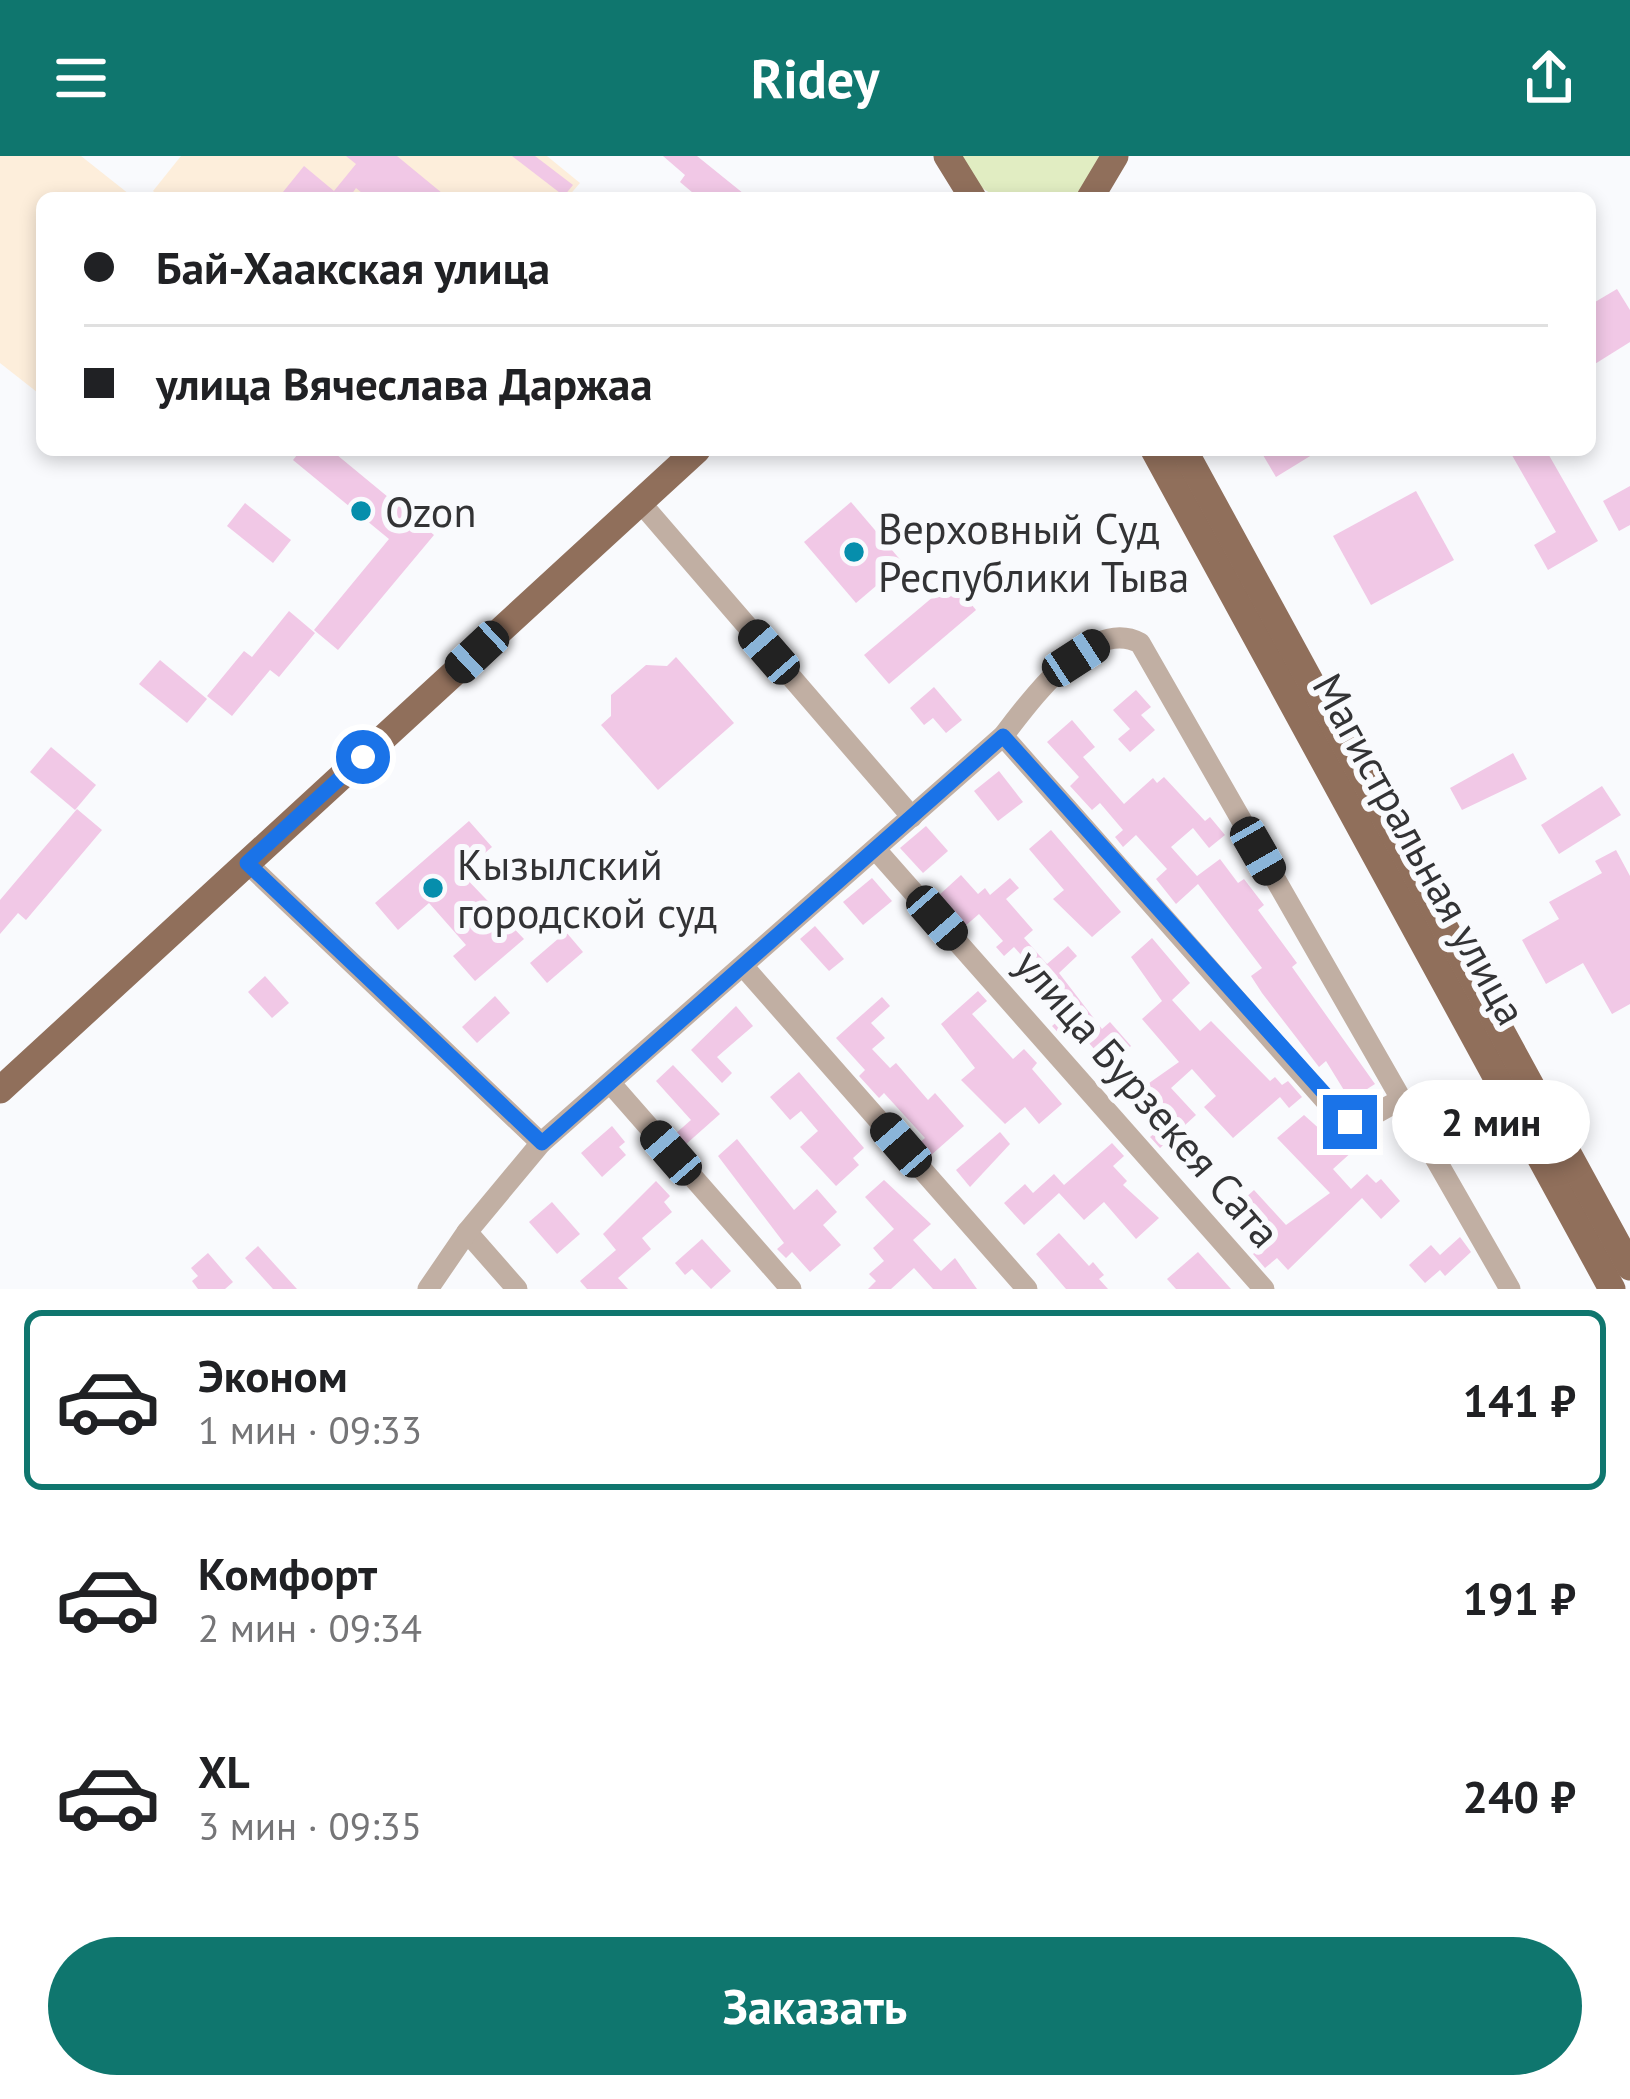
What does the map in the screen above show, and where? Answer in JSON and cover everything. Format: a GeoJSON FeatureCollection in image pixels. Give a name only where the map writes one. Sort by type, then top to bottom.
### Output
{"type":"FeatureCollection","features":[{"type":"Feature","properties":{"kind":"main road"},"geometry":{"type":"LineString","coordinates":[[942,192],[946,156]]}},
{"type":"Feature","properties":{"kind":"main road"},"geometry":{"type":"LineString","coordinates":[[946,156],[969,192]]}},
{"type":"Feature","properties":{"kind":"main road"},"geometry":{"type":"LineString","coordinates":[[1097,192],[1115,156]]}},
{"type":"Feature","properties":{"kind":"main road"},"geometry":{"type":"LineString","coordinates":[[0,1090],[690,456]]}},
{"type":"Feature","properties":{"kind":"main road","name":"Магистральная улица"},"geometry":{"type":"LineString","coordinates":[[1157,456],[1612,1289]]}},
{"type":"Feature","properties":{"kind":"main road","name":"Магистральная улица"},"geometry":{"type":"LineString","coordinates":[[1187,456],[1630,1267]]}},
{"type":"Feature","properties":{"kind":"street"},"geometry":{"type":"LineString","coordinates":[[640,502],[912,817]]}},
{"type":"Feature","properties":{"kind":"street"},"geometry":{"type":"LineString","coordinates":[[428,1289],[466,1232],[542,1143],[1003,736],[1052,674],[1099,643],[1130,638],[1140,644],[1510,1289]]}},
{"type":"Feature","properties":{"kind":"street"},"geometry":{"type":"LineString","coordinates":[[1003,736],[1340,1117],[1362,1121],[1400,1100]]}},
{"type":"Feature","properties":{"kind":"street","name":"улица Бурзекея Сата"},"geometry":{"type":"LineString","coordinates":[[877,850],[1264,1289]]}},
{"type":"Feature","properties":{"kind":"street"},"geometry":{"type":"LineString","coordinates":[[247,863],[542,1143]]}},
{"type":"Feature","properties":{"kind":"street"},"geometry":{"type":"LineString","coordinates":[[743,966],[1027,1289]]}},
{"type":"Feature","properties":{"kind":"street"},"geometry":{"type":"LineString","coordinates":[[612,1085],[791,1289]]}},
{"type":"Feature","properties":{"kind":"street"},"geometry":{"type":"LineString","coordinates":[[466,1232],[517,1289]]}},
{"type":"Feature","properties":{"kind":"shaded area"},"geometry":{"type":"Polygon","coordinates":[[[0,156],[81,156],[126,192],[36,192],[36,391],[0,363],[0,156]]]}},
{"type":"Feature","properties":{"kind":"shaded area"},"geometry":{"type":"Polygon","coordinates":[[[181,156],[547,156],[580,183],[572,192],[153,191],[181,156]]]}},
{"type":"Feature","properties":{"kind":"green space"},"geometry":{"type":"Polygon","coordinates":[[[957,156],[1105,156],[1080,192],[989,192],[957,156]]]}},
{"type":"Feature","properties":{"kind":"building"},"geometry":{"type":"Polygon","coordinates":[[[346,156],[397,156],[441,192],[361,192],[356,188],[353,192],[283,192],[304,166],[334,191],[356,164],[346,156]]]}},
{"type":"Feature","properties":{"kind":"building"},"geometry":{"type":"Polygon","coordinates":[[[512,156],[535,156],[573,185],[567,192],[559,192],[512,156]]]}},
{"type":"Feature","properties":{"kind":"building"},"geometry":{"type":"Polygon","coordinates":[[[663,156],[697,156],[742,192],[692,192],[680,182],[685,175],[663,156]]]}},
{"type":"Feature","properties":{"kind":"building"},"geometry":{"type":"Polygon","coordinates":[[[1617,289],[1630,310],[1630,342],[1596,363],[1596,301],[1617,289]]]}},
{"type":"Feature","properties":{"kind":"building"},"geometry":{"type":"Polygon","coordinates":[[[296,456],[338,456],[434,535],[338,650],[314,630],[389,539],[293,460],[296,456]]]}},
{"type":"Feature","properties":{"kind":"building"},"geometry":{"type":"Polygon","coordinates":[[[1264,456],[1310,456],[1276,477],[1264,456]]]}},
{"type":"Feature","properties":{"kind":"building"},"geometry":{"type":"Polygon","coordinates":[[[1512,456],[1549,456],[1598,541],[1548,570],[1534,545],[1556,532],[1512,456]]]}},
{"type":"Feature","properties":{"kind":"building"},"geometry":{"type":"Polygon","coordinates":[[[1630,486],[1630,525],[1619,531],[1603,501],[1630,486]]]}},
{"type":"Feature","properties":{"kind":"building"},"geometry":{"type":"Polygon","coordinates":[[[1416,491],[1454,560],[1371,605],[1333,536],[1416,491]]]}},
{"type":"Feature","properties":{"kind":"building","name":"Верховный Суд Республики Тыва"},"geometry":{"type":"Polygon","coordinates":[[[851,502],[903,563],[856,603],[804,542],[851,502]]]}},
{"type":"Feature","properties":{"kind":"building"},"geometry":{"type":"Polygon","coordinates":[[[245,503],[291,540],[273,563],[227,526],[245,503]]]}},
{"type":"Feature","properties":{"kind":"building"},"geometry":{"type":"Polygon","coordinates":[[[952,581],[976,610],[889,684],[864,655],[952,581]]]}},
{"type":"Feature","properties":{"kind":"building"},"geometry":{"type":"Polygon","coordinates":[[[289,611],[315,633],[279,677],[270,670],[232,716],[207,696],[244,651],[252,657],[289,611]]]}},
{"type":"Feature","properties":{"kind":"building"},"geometry":{"type":"Polygon","coordinates":[[[676,657],[734,723],[658,790],[601,725],[611,716],[611,695],[646,665],[667,666],[676,657]]]}},
{"type":"Feature","properties":{"kind":"building"},"geometry":{"type":"Polygon","coordinates":[[[160,660],[207,699],[187,723],[139,684],[160,660]]]}},
{"type":"Feature","properties":{"kind":"building"},"geometry":{"type":"Polygon","coordinates":[[[934,687],[962,720],[946,733],[933,718],[924,725],[910,708],[934,687]]]}},
{"type":"Feature","properties":{"kind":"building"},"geometry":{"type":"Polygon","coordinates":[[[1136,690],[1151,707],[1141,715],[1155,730],[1130,752],[1118,739],[1130,729],[1113,710],[1136,690]]]}},
{"type":"Feature","properties":{"kind":"building"},"geometry":{"type":"Polygon","coordinates":[[[1072,720],[1095,747],[1083,757],[1124,804],[1153,778],[1157,783],[1164,777],[1205,821],[1210,817],[1225,835],[1209,848],[1193,828],[1171,847],[1197,876],[1220,859],[1238,883],[1244,879],[1264,905],[1258,910],[1297,963],[1292,967],[1375,1084],[1350,1100],[1326,1061],[1319,1067],[1262,993],[1251,976],[1262,968],[1198,884],[1176,904],[1156,879],[1167,869],[1136,835],[1123,847],[1115,837],[1123,830],[1100,803],[1092,810],[1070,786],[1079,777],[1047,742],[1072,720]]]}},
{"type":"Feature","properties":{"kind":"building"},"geometry":{"type":"Polygon","coordinates":[[[51,747],[96,785],[75,810],[30,772],[51,747]]]}},
{"type":"Feature","properties":{"kind":"building"},"geometry":{"type":"Polygon","coordinates":[[[1513,753],[1527,779],[1462,810],[1450,788],[1513,753]]]}},
{"type":"Feature","properties":{"kind":"building"},"geometry":{"type":"Polygon","coordinates":[[[999,771],[1023,802],[998,821],[974,791],[999,771]]]}},
{"type":"Feature","properties":{"kind":"building"},"geometry":{"type":"Polygon","coordinates":[[[1602,786],[1621,815],[1559,854],[1541,825],[1602,786]]]}},
{"type":"Feature","properties":{"kind":"building"},"geometry":{"type":"Polygon","coordinates":[[[77,809],[102,830],[26,920],[18,913],[0,934],[0,900],[77,809]]]}},
{"type":"Feature","properties":{"kind":"building","name":"Кызылский городской суд"},"geometry":{"type":"Polygon","coordinates":[[[469,821],[492,847],[461,873],[524,939],[475,981],[453,956],[466,945],[429,903],[398,930],[375,903],[469,821]]]}},
{"type":"Feature","properties":{"kind":"building"},"geometry":{"type":"Polygon","coordinates":[[[926,826],[948,851],[923,873],[900,848],[926,826]]]}},
{"type":"Feature","properties":{"kind":"building"},"geometry":{"type":"Polygon","coordinates":[[[1051,830],[1121,912],[1092,937],[1053,899],[1064,890],[1029,849],[1051,830]]]}},
{"type":"Feature","properties":{"kind":"building"},"geometry":{"type":"Polygon","coordinates":[[[1616,850],[1630,876],[1630,1004],[1612,1014],[1583,963],[1546,984],[1522,940],[1559,919],[1549,902],[1602,873],[1595,861],[1616,850]]]}},
{"type":"Feature","properties":{"kind":"building"},"geometry":{"type":"Polygon","coordinates":[[[961,875],[978,894],[985,888],[990,895],[1010,878],[1019,888],[1006,899],[1033,930],[1024,938],[1047,964],[1068,946],[1077,956],[1059,973],[1102,1029],[1110,1022],[1131,1046],[1116,1059],[1142,1088],[1179,1062],[1142,1019],[1162,1001],[1131,957],[1152,938],[1190,983],[1172,1000],[1200,1031],[1211,1021],[1270,1081],[1275,1077],[1282,1085],[1288,1081],[1302,1097],[1289,1108],[1280,1097],[1233,1138],[1204,1107],[1216,1096],[1192,1069],[1171,1088],[1196,1115],[1160,1148],[1150,1137],[1160,1129],[1108,1076],[1090,1054],[1095,1050],[1075,1027],[1063,1038],[1052,1026],[1059,1020],[1027,984],[1038,974],[1014,947],[1004,956],[996,947],[1003,941],[979,914],[964,927],[937,897],[961,875]]]}},
{"type":"Feature","properties":{"kind":"building"},"geometry":{"type":"Polygon","coordinates":[[[872,878],[892,901],[863,925],[843,902],[872,878]]]}},
{"type":"Feature","properties":{"kind":"building"},"geometry":{"type":"Polygon","coordinates":[[[815,926],[844,959],[829,971],[800,939],[815,926]]]}},
{"type":"Feature","properties":{"kind":"building"},"geometry":{"type":"Polygon","coordinates":[[[566,932],[583,952],[547,983],[530,963],[566,932]]]}},
{"type":"Feature","properties":{"kind":"building"},"geometry":{"type":"Polygon","coordinates":[[[265,976],[289,1003],[272,1018],[248,992],[265,976]]]}},
{"type":"Feature","properties":{"kind":"building"},"geometry":{"type":"Polygon","coordinates":[[[978,991],[987,1001],[972,1014],[1013,1059],[1024,1049],[1037,1063],[1032,1069],[1062,1104],[1039,1124],[1025,1107],[1005,1124],[961,1080],[975,1068],[941,1024],[978,991]]]}},
{"type":"Feature","properties":{"kind":"building"},"geometry":{"type":"Polygon","coordinates":[[[495,996],[510,1013],[477,1043],[462,1027],[495,996]]]}},
{"type":"Feature","properties":{"kind":"building"},"geometry":{"type":"Polygon","coordinates":[[[882,997],[890,1006],[871,1023],[885,1038],[872,1049],[890,1068],[896,1063],[928,1100],[935,1093],[964,1126],[930,1156],[919,1143],[925,1138],[884,1093],[879,1098],[859,1076],[865,1070],[836,1038],[882,997]]]}},
{"type":"Feature","properties":{"kind":"building"},"geometry":{"type":"Polygon","coordinates":[[[736,1006],[753,1026],[717,1057],[732,1073],[722,1083],[691,1050],[736,1006]]]}},
{"type":"Feature","properties":{"kind":"building"},"geometry":{"type":"Polygon","coordinates":[[[673,1065],[720,1114],[685,1145],[675,1134],[691,1120],[656,1081],[673,1065]]]}},
{"type":"Feature","properties":{"kind":"building"},"geometry":{"type":"Polygon","coordinates":[[[799,1072],[864,1148],[853,1158],[859,1165],[836,1186],[800,1147],[818,1131],[801,1111],[790,1120],[770,1097],[799,1072]]]}},
{"type":"Feature","properties":{"kind":"building"},"geometry":{"type":"Polygon","coordinates":[[[1304,1115],[1333,1141],[1340,1134],[1354,1150],[1333,1169],[1351,1189],[1367,1174],[1376,1183],[1381,1179],[1400,1201],[1381,1219],[1362,1198],[1288,1270],[1277,1258],[1265,1268],[1253,1254],[1258,1250],[1234,1224],[1240,1219],[1232,1210],[1254,1190],[1286,1225],[1330,1193],[1277,1138],[1304,1115]]]}},
{"type":"Feature","properties":{"kind":"building"},"geometry":{"type":"Polygon","coordinates":[[[612,1126],[625,1142],[619,1147],[626,1155],[602,1177],[581,1153],[612,1126]]]}},
{"type":"Feature","properties":{"kind":"building"},"geometry":{"type":"Polygon","coordinates":[[[1000,1132],[1010,1144],[970,1187],[956,1170],[1000,1132]]]}},
{"type":"Feature","properties":{"kind":"building"},"geometry":{"type":"Polygon","coordinates":[[[737,1139],[794,1210],[817,1189],[837,1212],[823,1225],[841,1245],[810,1272],[792,1252],[786,1258],[777,1249],[784,1243],[718,1156],[737,1139]]]}},
{"type":"Feature","properties":{"kind":"building"},"geometry":{"type":"Polygon","coordinates":[[[1112,1143],[1124,1156],[1113,1166],[1127,1181],[1123,1185],[1159,1218],[1136,1239],[1104,1202],[1084,1220],[1059,1193],[1024,1225],[1004,1203],[1025,1184],[1033,1193],[1054,1174],[1064,1185],[1112,1143]]]}},
{"type":"Feature","properties":{"kind":"building"},"geometry":{"type":"Polygon","coordinates":[[[884,1180],[931,1224],[913,1240],[941,1271],[955,1258],[977,1289],[933,1289],[914,1268],[891,1289],[868,1289],[876,1281],[869,1274],[884,1261],[873,1248],[894,1229],[865,1197],[884,1180]]]}},
{"type":"Feature","properties":{"kind":"building"},"geometry":{"type":"Polygon","coordinates":[[[656,1181],[670,1196],[664,1202],[672,1212],[642,1238],[651,1249],[618,1278],[628,1289],[587,1289],[580,1281],[616,1250],[603,1234],[656,1181]]]}},
{"type":"Feature","properties":{"kind":"building"},"geometry":{"type":"Polygon","coordinates":[[[552,1202],[580,1234],[557,1254],[529,1222],[552,1202]]]}},
{"type":"Feature","properties":{"kind":"building"},"geometry":{"type":"Polygon","coordinates":[[[1059,1233],[1089,1266],[1093,1262],[1108,1289],[1066,1289],[1036,1254],[1059,1233]]]}},
{"type":"Feature","properties":{"kind":"building"},"geometry":{"type":"Polygon","coordinates":[[[1460,1237],[1471,1252],[1445,1276],[1440,1270],[1425,1283],[1409,1265],[1431,1245],[1440,1255],[1460,1237]]]}},
{"type":"Feature","properties":{"kind":"building"},"geometry":{"type":"Polygon","coordinates":[[[702,1239],[731,1271],[711,1289],[692,1269],[685,1275],[675,1263],[702,1239]]]}},
{"type":"Feature","properties":{"kind":"building"},"geometry":{"type":"Polygon","coordinates":[[[258,1246],[297,1289],[273,1289],[245,1258],[258,1246]]]}},
{"type":"Feature","properties":{"kind":"building"},"geometry":{"type":"Polygon","coordinates":[[[1198,1252],[1231,1289],[1176,1289],[1167,1279],[1198,1252]]]}},
{"type":"Feature","properties":{"kind":"building"},"geometry":{"type":"Polygon","coordinates":[[[208,1253],[233,1282],[225,1289],[198,1289],[192,1281],[198,1276],[191,1268],[208,1253]]]}},
{"type":"Feature","properties":{"kind":"place","name":"Ozon"},"geometry":{"type":"Point","coordinates":[361,511]}},
{"type":"Feature","properties":{"kind":"place","name":"Верховный Суд Республики Тыва"},"geometry":{"type":"Point","coordinates":[854,552]}},
{"type":"Feature","properties":{"kind":"place","name":"Кызылский городской суд"},"geometry":{"type":"Point","coordinates":[433,888]}},
{"type":"Feature","properties":{"kind":"route"},"geometry":{"type":"LineString","coordinates":[[363,757],[247,863],[542,1143],[1003,736],[1340,1117],[1350,1122]]}}]}
